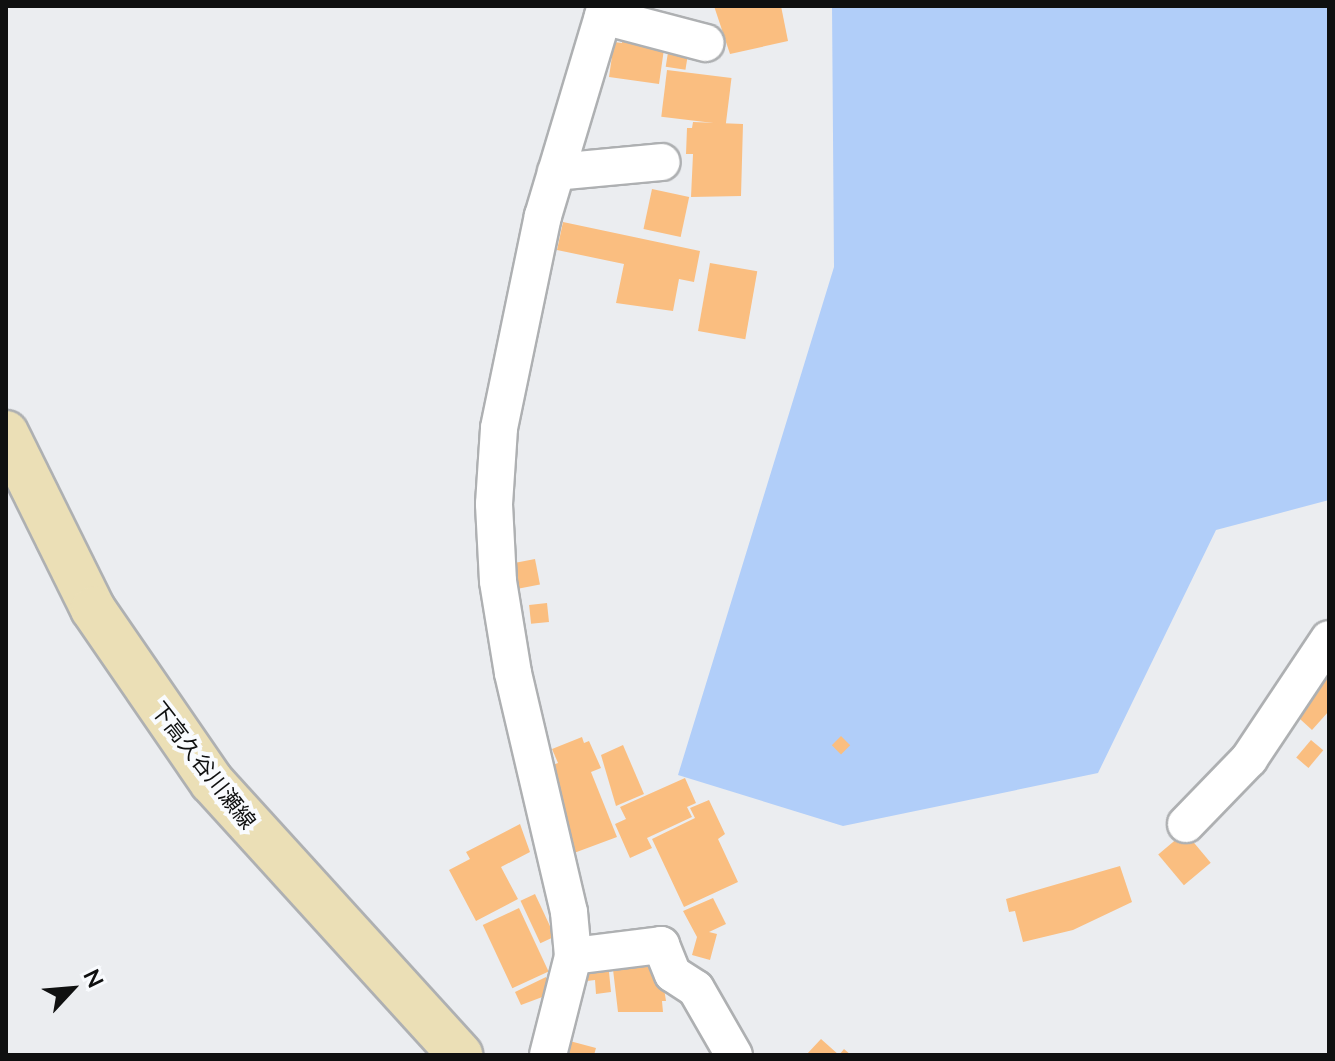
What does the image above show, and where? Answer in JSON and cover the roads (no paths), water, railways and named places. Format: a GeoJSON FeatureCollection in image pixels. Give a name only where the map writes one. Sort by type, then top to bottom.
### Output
{"type":"FeatureCollection","features":[{"type":"Feature","properties":{"kind":"main road","name":"下高久谷川瀬線"},"geometry":{"type":"LineString","coordinates":[[6,433],[93,609],[212,782],[460,1055]]}},
{"type":"Feature","properties":{"kind":"street"},"geometry":{"type":"LineString","coordinates":[[548,1055],[573,956],[569,912],[513,673],[498,581],[494,504],[501,414],[556,172],[605,11],[706,43]]}},
{"type":"Feature","properties":{"kind":"street"},"geometry":{"type":"LineString","coordinates":[[556,172],[662,162]]}},
{"type":"Feature","properties":{"kind":"street"},"geometry":{"type":"LineString","coordinates":[[1186,824],[1249,759],[1329,639]]}},
{"type":"Feature","properties":{"kind":"street"},"geometry":{"type":"LineString","coordinates":[[573,956],[661,945],[673,974],[696,989],[734,1055]]}}]}
